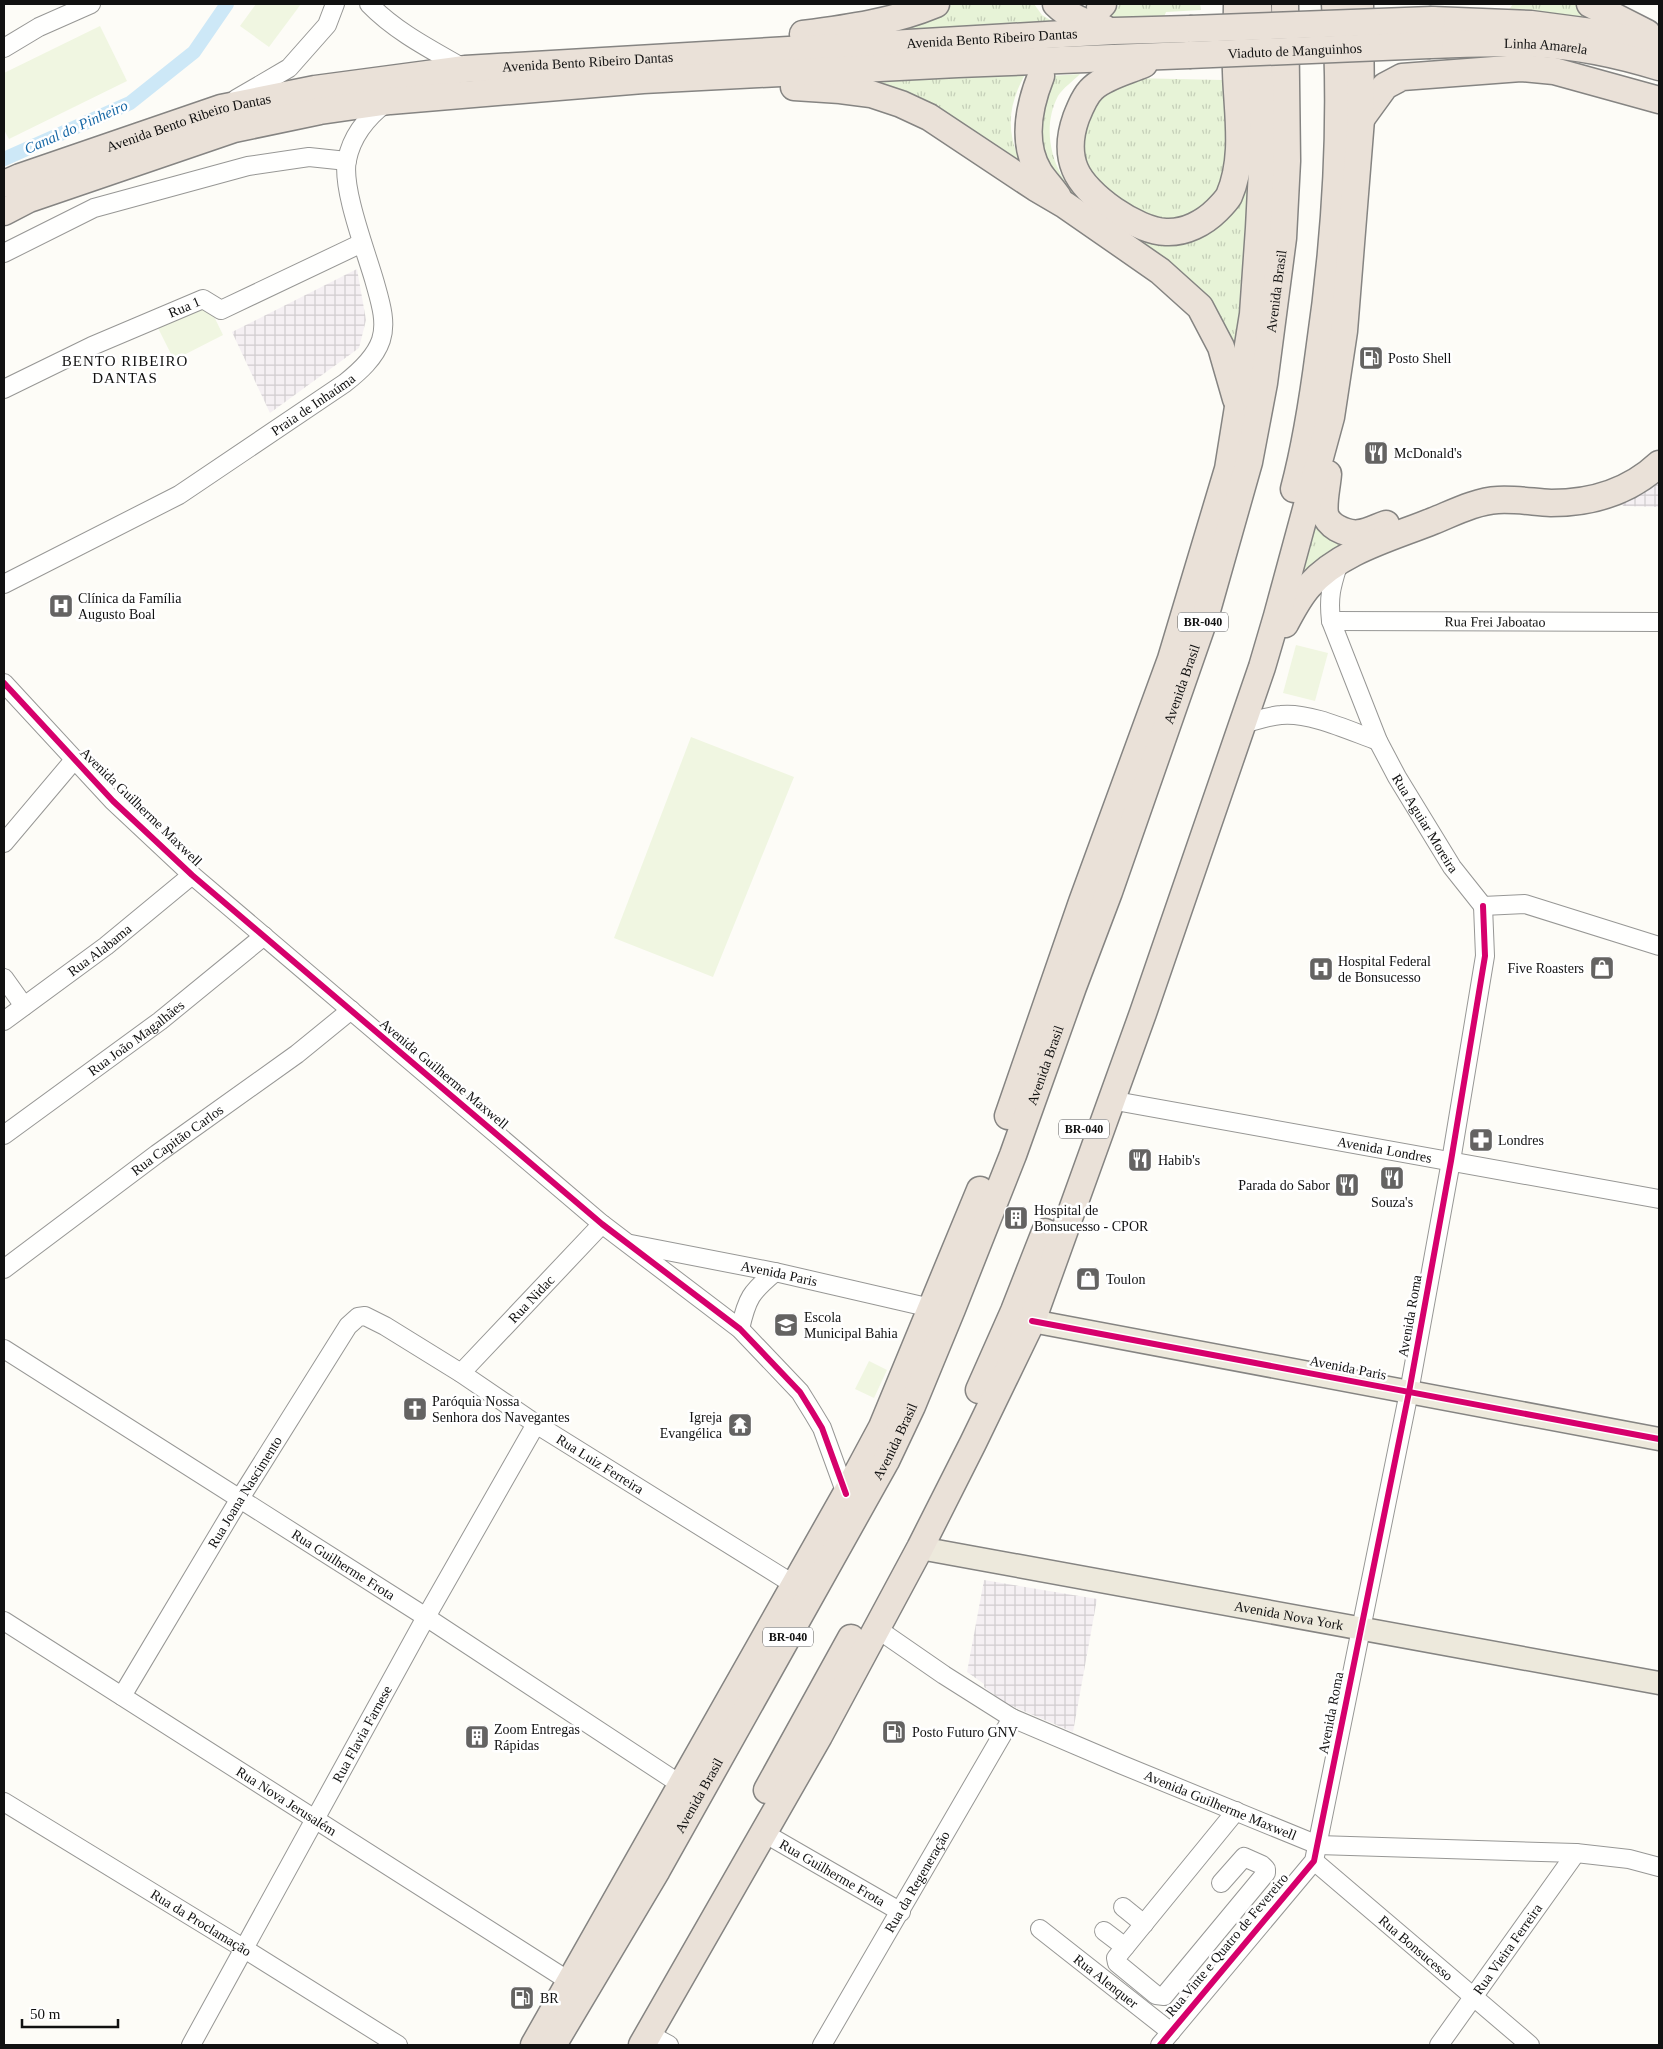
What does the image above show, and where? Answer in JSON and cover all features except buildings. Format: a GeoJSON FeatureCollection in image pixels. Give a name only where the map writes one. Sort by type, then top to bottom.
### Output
{"type":"FeatureCollection","features":[{"type":"Feature","properties":{"kind":"highway"},"geometry":{"type":"LineString","coordinates":[[688,56],[741,44],[877,23],[901,17],[936,4]]}},
{"type":"Feature","properties":{"kind":"highway"},"geometry":{"type":"LineString","coordinates":[[1056,4],[1077,19],[1114,31]]}},
{"type":"Feature","properties":{"kind":"highway"},"geometry":{"type":"LineString","coordinates":[[1219,4],[1236,72]]}},
{"type":"Feature","properties":{"kind":"highway"},"geometry":{"type":"LineString","coordinates":[[1161,57],[1092,88],[1084,100],[1071,132],[1070,151],[1076,170],[1085,184],[1099,198],[1120,214],[1145,227],[1166,232],[1190,228],[1210,217],[1228,198],[1236,177],[1240,121],[1236,72],[1237,4]]}},
{"type":"Feature","properties":{"kind":"highway","name":"Avenida Brasil"},"geometry":{"type":"LineString","coordinates":[[534,2045],[680,1784],[846,1494],[882,1427],[998,1144],[1082,902],[1171,659],[1228,469],[1253,314],[1264,131],[1258,4]]}},
{"type":"Feature","properties":{"kind":"highway","name":"Avenida Brasil"},"geometry":{"type":"LineString","coordinates":[[553,2045],[657,1870],[886,1461],[912,1406],[1013,1155],[1072,987],[1109,892],[1206,614],[1249,462],[1264,384],[1283,238],[1287,161],[1285,4]]}},
{"type":"Feature","properties":{"kind":"highway","name":"BR-040"},"geometry":{"type":"LineString","coordinates":[[623,2045],[772,1782],[936,1483],[1014,1311],[1078,1145],[1152,940],[1248,654],[1275,563],[1299,470],[1311,409],[1324,321],[1334,230],[1339,79],[1335,4]]}},
{"type":"Feature","properties":{"kind":"highway"},"geometry":{"type":"LineString","coordinates":[[1350,4],[1354,39],[1352,130],[1357,161]]}},
{"type":"Feature","properties":{"kind":"highway"},"geometry":{"type":"LineString","coordinates":[[1360,4],[1360,119],[1344,331],[1331,417],[1325,512],[1327,519],[1333,526],[1351,534],[1360,534],[1436,504],[1468,495],[1507,490],[1575,487],[1596,484],[1634,467],[1659,446]]}},
{"type":"Feature","properties":{"kind":"highway"},"geometry":{"type":"LineString","coordinates":[[1431,32],[1496,4]]}},
{"type":"Feature","properties":{"kind":"highway"},"geometry":{"type":"LineString","coordinates":[[1590,4],[1659,40]]}},
{"type":"Feature","properties":{"kind":"highway","name":"Linha Amarela"},"geometry":{"type":"LineString","coordinates":[[1431,32],[1531,24],[1599,33],[1659,44]]}},
{"type":"Feature","properties":{"kind":"highway","name":"Avenida Bento Ribeiro Dantas"},"geometry":{"type":"LineString","coordinates":[[4,184],[221,108],[315,89],[465,69],[1114,31],[1189,38]]}},
{"type":"Feature","properties":{"kind":"highway","name":"Viaduto de Manguinhos"},"geometry":{"type":"LineString","coordinates":[[1161,57],[1189,38],[1431,32]]}},
{"type":"Feature","properties":{"kind":"highway","name":"Linha Amarela"},"geometry":{"type":"LineString","coordinates":[[1431,32],[1583,49],[1630,58],[1659,67]]}},
{"type":"Feature","properties":{"kind":"highway"},"geometry":{"type":"LineString","coordinates":[[1538,44],[1659,86]]}},
{"type":"Feature","properties":{"kind":"highway","name":"Avenida Bento Ribeiro Dantas"},"geometry":{"type":"LineString","coordinates":[[4,212],[29,199],[234,129],[320,110],[390,101],[644,80],[958,64],[1161,57]]}},
{"type":"Feature","properties":{"kind":"highway"},"geometry":{"type":"LineString","coordinates":[[1360,119],[1385,86],[1402,77],[1521,68],[1554,71],[1659,100]]}},
{"type":"Feature","properties":{"kind":"highway"},"geometry":{"type":"LineString","coordinates":[[1041,76],[1028,118],[1031,152],[1038,171],[1065,205]]}},
{"type":"Feature","properties":{"kind":"highway"},"geometry":{"type":"LineString","coordinates":[[644,80],[840,90],[878,97],[901,104],[929,117],[1065,205],[1160,271],[1200,307],[1221,347],[1239,407]]}},
{"type":"Feature","properties":{"kind":"highway"},"geometry":{"type":"LineString","coordinates":[[654,2041],[764,1833],[920,1548],[974,1442],[1032,1321],[1110,1100],[1143,1013],[1262,667],[1278,616],[1331,417]]}},
{"type":"Feature","properties":{"kind":"highway"},"geometry":{"type":"LineString","coordinates":[[1262,667],[1302,595],[1322,574],[1364,548],[1487,501],[1577,502],[1619,491],[1651,472],[1659,464]]}},
{"type":"Feature","properties":{"kind":"highway"},"geometry":{"type":"LineString","coordinates":[[769,1672],[846,1494]]}},
{"type":"Feature","properties":{"kind":"highway"},"geometry":{"type":"LineString","coordinates":[[772,1782],[797,1751],[853,1654],[876,1628]]}},
{"type":"Feature","properties":{"kind":"main road","name":"Avenida Paris"},"geometry":{"type":"LineString","coordinates":[[1032,1321],[1659,1440]]}},
{"type":"Feature","properties":{"kind":"main road","name":"Avenida Nova York"},"geometry":{"type":"LineString","coordinates":[[920,1548],[1659,1683]]}},
{"type":"Feature","properties":{"kind":"street"},"geometry":{"type":"LineString","coordinates":[[4,48],[38,27],[91,4]]}},
{"type":"Feature","properties":{"kind":"street"},"geometry":{"type":"LineString","coordinates":[[221,108],[289,68],[327,24],[336,4]]}},
{"type":"Feature","properties":{"kind":"street"},"geometry":{"type":"LineString","coordinates":[[370,4],[386,20],[420,43],[465,69]]}},
{"type":"Feature","properties":{"kind":"street","name":"Praia de Inhaúma"},"geometry":{"type":"LineString","coordinates":[[4,584],[179,495],[359,372],[379,346],[383,329],[381,303],[362,243],[347,181],[347,161],[357,132],[365,121],[390,101]]}},
{"type":"Feature","properties":{"kind":"street"},"geometry":{"type":"LineString","coordinates":[[4,253],[94,208],[248,166],[309,157],[330,161],[347,161]]}},
{"type":"Feature","properties":{"kind":"street","name":"Rua 1"},"geometry":{"type":"LineString","coordinates":[[4,389],[92,346],[203,299],[221,310],[362,243]]}},
{"type":"Feature","properties":{"kind":"street","name":"Rua Aguiar Moreira"},"geometry":{"type":"LineString","coordinates":[[1339,562],[1330,590],[1331,621],[1378,741],[1440,849],[1483,906]]}},
{"type":"Feature","properties":{"kind":"street","name":"Rua Frei Jaboatao"},"geometry":{"type":"LineString","coordinates":[[1331,621],[1659,622]]}},
{"type":"Feature","properties":{"kind":"street","name":"Avenida Guilherme Maxwell"},"geometry":{"type":"LineString","coordinates":[[4,683],[113,801],[192,875],[602,1224],[740,1329],[800,1392],[822,1428],[846,1494]]}},
{"type":"Feature","properties":{"kind":"street"},"geometry":{"type":"LineString","coordinates":[[1243,724],[1277,715],[1294,715],[1330,724],[1378,741]]}},
{"type":"Feature","properties":{"kind":"street"},"geometry":{"type":"LineString","coordinates":[[4,843],[74,760]]}},
{"type":"Feature","properties":{"kind":"street","name":"Rua Alabama"},"geometry":{"type":"LineString","coordinates":[[4,1020],[106,946],[192,875]]}},
{"type":"Feature","properties":{"kind":"street"},"geometry":{"type":"LineString","coordinates":[[1483,906],[1525,904],[1659,946]]}},
{"type":"Feature","properties":{"kind":"street","name":"Avenida Roma"},"geometry":{"type":"LineString","coordinates":[[1316,1853],[1409,1392],[1451,1161],[1485,956],[1483,906]]}},
{"type":"Feature","properties":{"kind":"street","name":"Rua João Magalhães"},"geometry":{"type":"LineString","coordinates":[[4,1135],[152,1027],[225,970],[264,936]]}},
{"type":"Feature","properties":{"kind":"street"},"geometry":{"type":"LineString","coordinates":[[4,978],[24,1006]]}},
{"type":"Feature","properties":{"kind":"street","name":"Rua Capitão Carlos"},"geometry":{"type":"LineString","coordinates":[[4,1269],[157,1154],[297,1054],[351,1010]]}},
{"type":"Feature","properties":{"kind":"street","name":"Avenida Londres"},"geometry":{"type":"LineString","coordinates":[[1110,1100],[1659,1199]]}},
{"type":"Feature","properties":{"kind":"street","name":"Rua Nidac"},"geometry":{"type":"LineString","coordinates":[[461,1374],[602,1224]]}},
{"type":"Feature","properties":{"kind":"street","name":"Avenida Paris"},"geometry":{"type":"LineString","coordinates":[[627,1244],[775,1272],[931,1308]]}},
{"type":"Feature","properties":{"kind":"street"},"geometry":{"type":"LineString","coordinates":[[740,1329],[744,1309],[755,1288],[775,1272]]}},
{"type":"Feature","properties":{"kind":"street","name":"Rua Joana Nascimento"},"geometry":{"type":"LineString","coordinates":[[122,1696],[239,1500],[348,1326],[358,1317],[365,1316],[385,1326]]}},
{"type":"Feature","properties":{"kind":"street","name":"Rua Luiz Ferreira"},"geometry":{"type":"LineString","coordinates":[[385,1326],[536,1424],[794,1584]]}},
{"type":"Feature","properties":{"kind":"street","name":"Rua Guilherme Frota"},"geometry":{"type":"LineString","coordinates":[[4,1349],[426,1617],[680,1784]]}},
{"type":"Feature","properties":{"kind":"street","name":"Rua Flavia Farnese"},"geometry":{"type":"LineString","coordinates":[[191,2045],[426,1617],[536,1424]]}},
{"type":"Feature","properties":{"kind":"street","name":"Rua Nova Jerusalém"},"geometry":{"type":"LineString","coordinates":[[4,1621],[569,1981]]}},
{"type":"Feature","properties":{"kind":"street","name":"Avenida Guilherme Maxwell"},"geometry":{"type":"LineString","coordinates":[[876,1628],[1012,1718],[1236,1811],[1316,1853],[1576,1853],[1629,1860],[1659,1868]]}},
{"type":"Feature","properties":{"kind":"street","name":"Rua da Regeneração"},"geometry":{"type":"LineString","coordinates":[[822,2045],[1012,1718]]}},
{"type":"Feature","properties":{"kind":"street","name":"Rua da Proclamação"},"geometry":{"type":"LineString","coordinates":[[4,1802],[243,1948],[388,2043]]}},
{"type":"Feature","properties":{"kind":"street"},"geometry":{"type":"LineString","coordinates":[[1221,1883],[1244,1857],[1262,1865],[1266,1869],[1266,1872],[1164,1996],[1156,1995],[1117,1963],[1116,1958],[1236,1811]]}},
{"type":"Feature","properties":{"kind":"street","name":"Rua Guilherme Frota"},"geometry":{"type":"LineString","coordinates":[[764,1833],[901,1912]]}},
{"type":"Feature","properties":{"kind":"street","name":"Rua Bonsucesso"},"geometry":{"type":"LineString","coordinates":[[1316,1853],[1474,1998],[1530,2045]]}},
{"type":"Feature","properties":{"kind":"street","name":"Rua Vinte e Quatro de Fevereiro"},"geometry":{"type":"LineString","coordinates":[[1165,2039],[1316,1853]]}},
{"type":"Feature","properties":{"kind":"street","name":"Rua Vieira Ferreira"},"geometry":{"type":"LineString","coordinates":[[1439,2045],[1576,1853]]}},
{"type":"Feature","properties":{"kind":"street"},"geometry":{"type":"LineString","coordinates":[[1123,1906],[1144,1924]]}},
{"type":"Feature","properties":{"kind":"street","name":"Rua Alenquer"},"geometry":{"type":"LineString","coordinates":[[1040,1929],[1165,2039]]}},
{"type":"Feature","properties":{"kind":"street"},"geometry":{"type":"LineString","coordinates":[[1104,1931],[1125,1948]]}},
{"type":"Feature","properties":{"kind":"shaded area"},"geometry":{"type":"Polygon","coordinates":[[[357,269],[366,320],[359,348],[270,413],[232,332],[357,269]]]}},
{"type":"Feature","properties":{"kind":"shaded area"},"geometry":{"type":"Polygon","coordinates":[[[1659,473],[1659,507],[1623,506],[1620,499],[1659,473]]]}},
{"type":"Feature","properties":{"kind":"shaded area"},"geometry":{"type":"Polygon","coordinates":[[[984,1580],[1097,1599],[1073,1732],[1005,1703],[967,1672],[984,1580]]]}},
{"type":"Feature","properties":{"kind":"green space"},"geometry":{"type":"Polygon","coordinates":[[[256,4],[301,4],[269,47],[240,26],[256,4]]]}},
{"type":"Feature","properties":{"kind":"green space"},"geometry":{"type":"Polygon","coordinates":[[[954,4],[1034,4],[1042,15],[1052,21],[1041,29],[881,32],[910,23],[954,4]]]}},
{"type":"Feature","properties":{"kind":"green space"},"geometry":{"type":"Polygon","coordinates":[[[1120,4],[1200,4],[1201,10],[1166,12],[1164,17],[1107,17],[1120,4]]]}},
{"type":"Feature","properties":{"kind":"green space"},"geometry":{"type":"Polygon","coordinates":[[[1513,4],[1577,4],[1593,19],[1508,11],[1513,4]]]}},
{"type":"Feature","properties":{"kind":"green space"},"geometry":{"type":"Polygon","coordinates":[[[100,26],[127,81],[9,139],[4,130],[4,73],[100,26]]]}},
{"type":"Feature","properties":{"kind":"green space"},"geometry":{"type":"Polygon","coordinates":[[[1026,73],[1014,99],[1011,124],[1015,149],[1027,174],[830,82],[1026,73]]]}},
{"type":"Feature","properties":{"kind":"green space"},"geometry":{"type":"Polygon","coordinates":[[[1080,74],[1060,93],[1052,111],[1050,142],[1060,172],[1078,198],[1094,211],[1151,240],[1173,245],[1192,242],[1222,224],[1250,79],[1251,237],[1237,378],[1226,344],[1069,200],[1035,148],[1051,76],[1080,74]]]}},
{"type":"Feature","properties":{"kind":"green space"},"geometry":{"type":"Polygon","coordinates":[[[1130,78],[1224,80],[1227,172],[1221,195],[1189,222],[1144,222],[1077,164],[1086,107],[1130,78]]]}},
{"type":"Feature","properties":{"kind":"green space"},"geometry":{"type":"Polygon","coordinates":[[[208,304],[223,335],[174,360],[158,328],[208,304]]]}},
{"type":"Feature","properties":{"kind":"green space"},"geometry":{"type":"Polygon","coordinates":[[[1314,527],[1335,542],[1346,545],[1302,578],[1314,527]]]}},
{"type":"Feature","properties":{"kind":"green space"},"geometry":{"type":"Polygon","coordinates":[[[1296,645],[1328,653],[1315,701],[1283,693],[1296,645]]]}},
{"type":"Feature","properties":{"kind":"green space"},"geometry":{"type":"Polygon","coordinates":[[[691,737],[794,777],[713,977],[614,938],[691,737]]]}},
{"type":"Feature","properties":{"kind":"green space"},"geometry":{"type":"Polygon","coordinates":[[[869,1361],[887,1370],[874,1398],[855,1389],[869,1361]]]}},
{"type":"Feature","properties":{"kind":"waterway","name":"Canal do Pinheiro"},"geometry":{"type":"LineString","coordinates":[[4,159],[130,103],[194,52],[227,4]]}},
{"type":"Feature","properties":{"kind":"cycle path"},"geometry":{"type":"LineString","coordinates":[[4,683],[113,801],[192,875],[602,1224],[740,1329],[800,1392],[822,1428],[846,1494]]}},
{"type":"Feature","properties":{"kind":"cycle path"},"geometry":{"type":"LineString","coordinates":[[1160,2045],[1314,1861],[1409,1392],[1451,1161],[1485,956],[1483,906]]}},
{"type":"Feature","properties":{"kind":"cycle path"},"geometry":{"type":"LineString","coordinates":[[1032,1321],[1659,1439]]}},
{"type":"Feature","properties":{"kind":"place","name":"Posto Shell"},"geometry":{"type":"Point","coordinates":[1371,358]}},
{"type":"Feature","properties":{"kind":"place","name":"McDonald's"},"geometry":{"type":"Point","coordinates":[1376,453]}},
{"type":"Feature","properties":{"kind":"place","name":"Clínica da Família Augusto Boal"},"geometry":{"type":"Point","coordinates":[61,606]}},
{"type":"Feature","properties":{"kind":"place","name":"Five Roasters"},"geometry":{"type":"Point","coordinates":[1602,968]}},
{"type":"Feature","properties":{"kind":"place","name":"Hospital Federal de Bonsucesso"},"geometry":{"type":"Point","coordinates":[1321,969]}},
{"type":"Feature","properties":{"kind":"place","name":"Londres"},"geometry":{"type":"Point","coordinates":[1481,1140]}},
{"type":"Feature","properties":{"kind":"place","name":"Habib's"},"geometry":{"type":"Point","coordinates":[1140,1160]}},
{"type":"Feature","properties":{"kind":"place","name":"Souza's"},"geometry":{"type":"Point","coordinates":[1392,1178]}},
{"type":"Feature","properties":{"kind":"place","name":"Parada do Sabor"},"geometry":{"type":"Point","coordinates":[1347,1185]}},
{"type":"Feature","properties":{"kind":"place","name":"Hospital de Bonsucesso - CPOR"},"geometry":{"type":"Point","coordinates":[1016,1218]}},
{"type":"Feature","properties":{"kind":"place","name":"Toulon"},"geometry":{"type":"Point","coordinates":[1088,1279]}},
{"type":"Feature","properties":{"kind":"place","name":"Escola Municipal Bahia"},"geometry":{"type":"Point","coordinates":[786,1325]}},
{"type":"Feature","properties":{"kind":"place","name":"Paróquia Nossa Senhora dos Navegantes"},"geometry":{"type":"Point","coordinates":[415,1409]}},
{"type":"Feature","properties":{"kind":"place","name":"Igreja Evangélica"},"geometry":{"type":"Point","coordinates":[740,1425]}},
{"type":"Feature","properties":{"kind":"place","name":"Posto Futuro GNV"},"geometry":{"type":"Point","coordinates":[894,1732]}},
{"type":"Feature","properties":{"kind":"place","name":"Zoom Entregas Rápidas"},"geometry":{"type":"Point","coordinates":[477,1737]}},
{"type":"Feature","properties":{"kind":"place","name":"BR"},"geometry":{"type":"Point","coordinates":[522,1998]}},
{"type":"Feature","properties":{"kind":"district","name":"BENTO RIBEIRO DANTAS"},"geometry":{"type":"Point","coordinates":[125,370]}}]}
